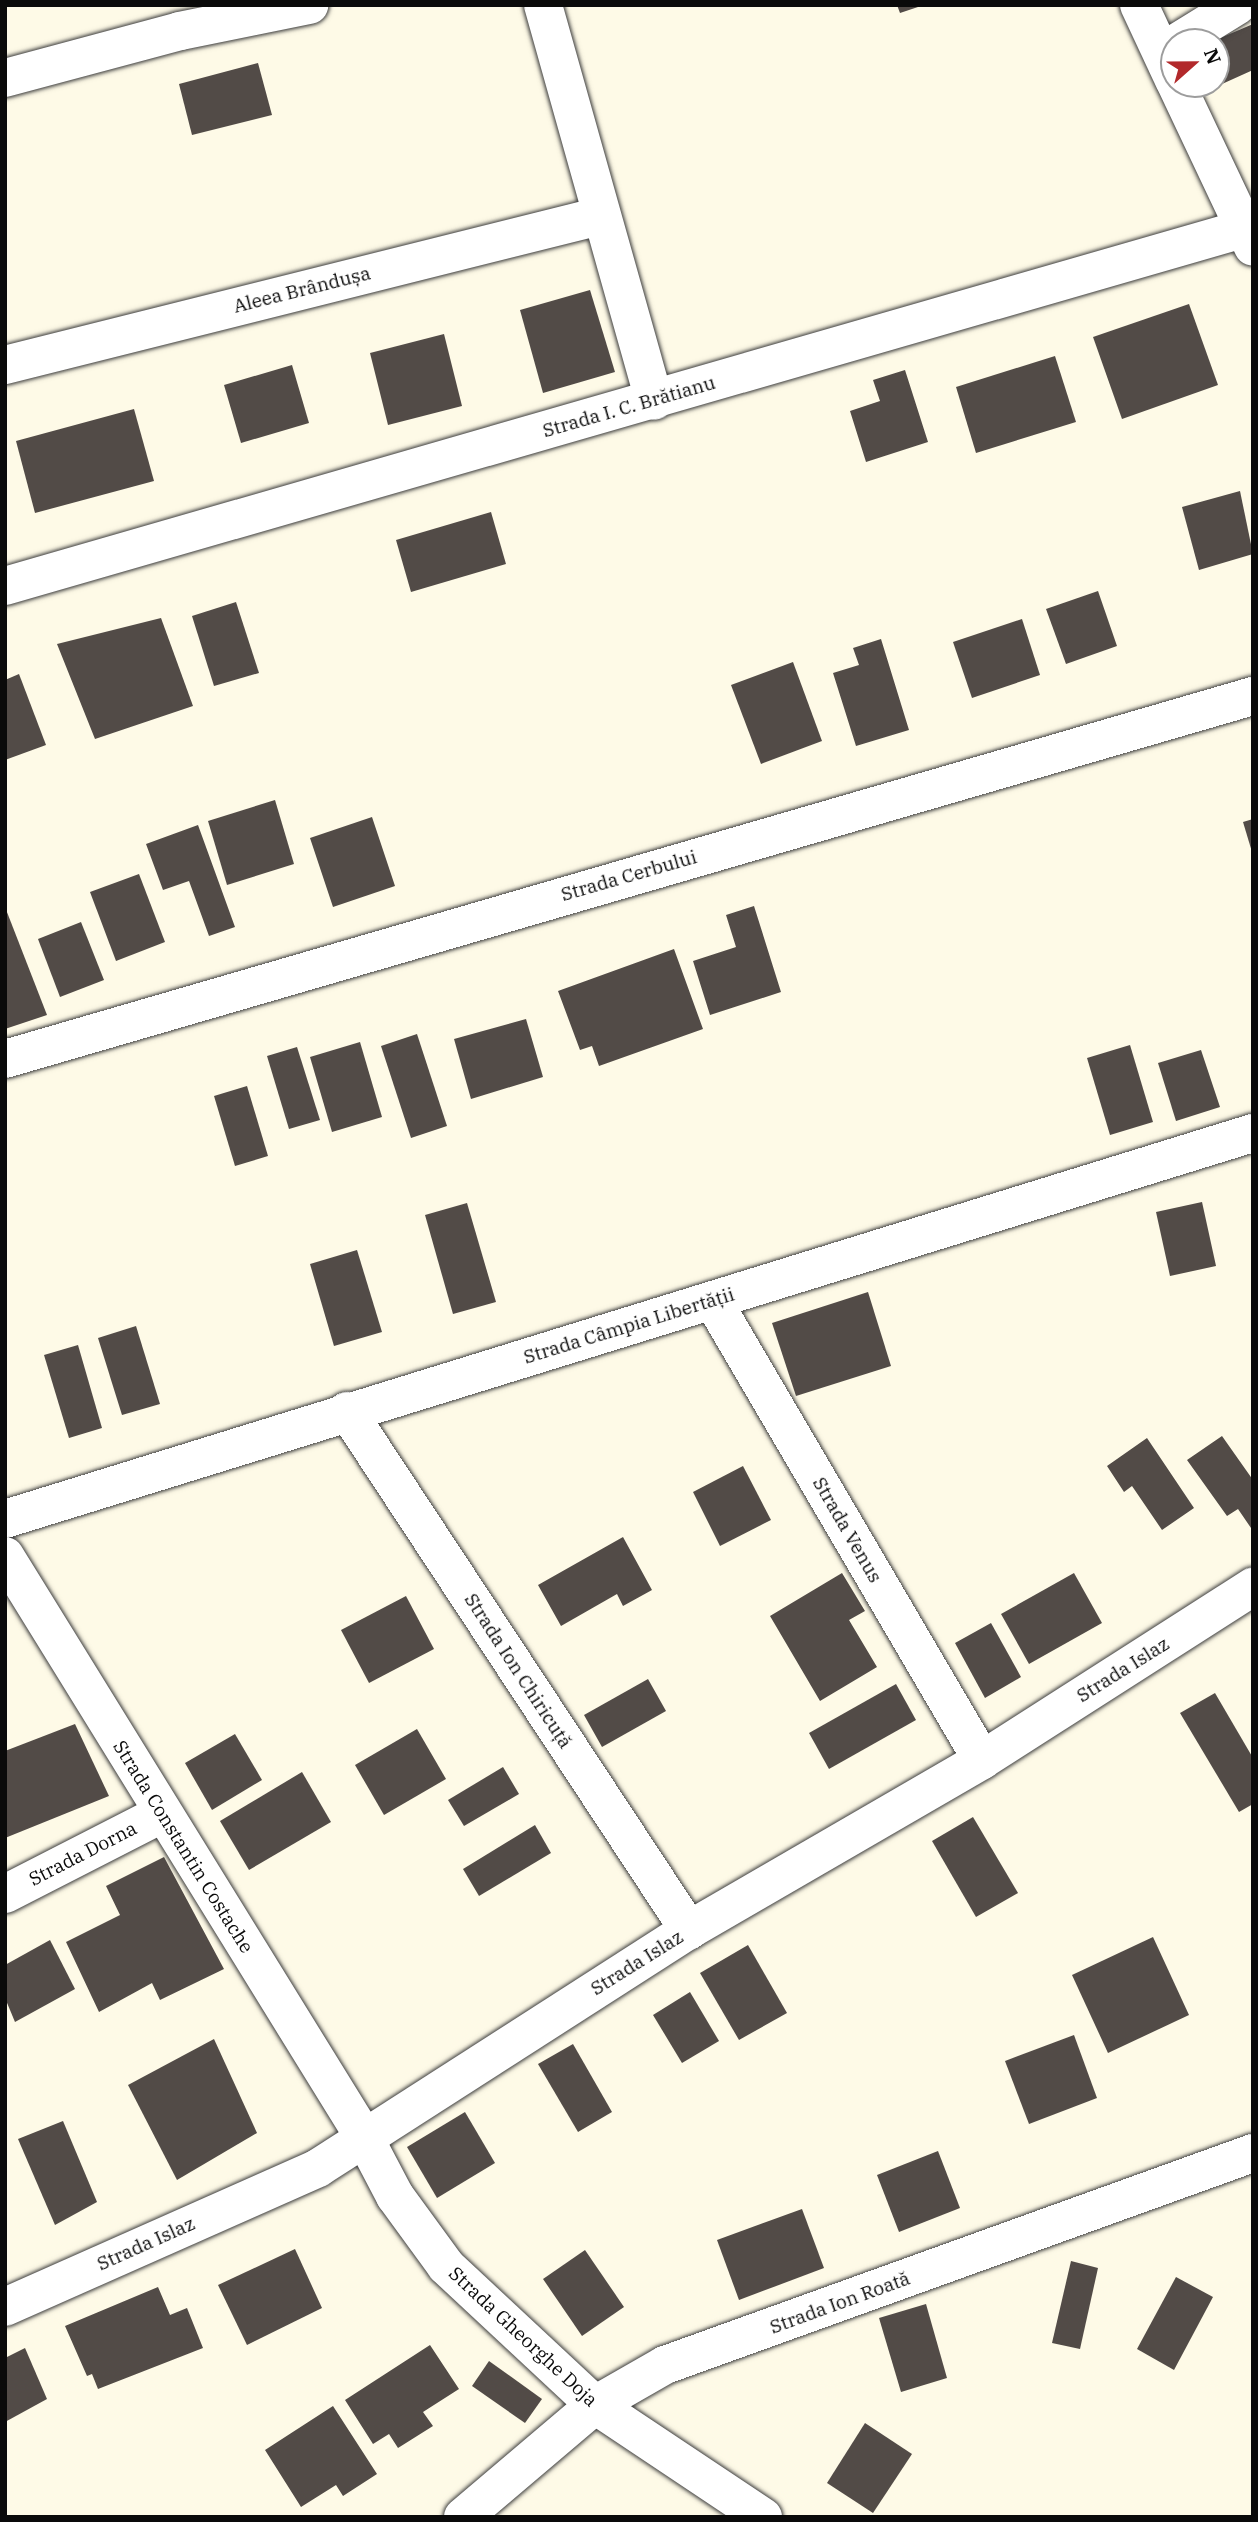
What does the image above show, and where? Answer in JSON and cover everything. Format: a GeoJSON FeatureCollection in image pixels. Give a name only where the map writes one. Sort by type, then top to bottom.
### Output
{"type":"FeatureCollection","features":[{"type":"Feature","properties":{"kind":"street"},"geometry":{"type":"LineString","coordinates":[[5,78],[180,31],[309,5]]}},
{"type":"Feature","properties":{"kind":"street"},"geometry":{"type":"LineString","coordinates":[[543,5],[654,401]]}},
{"type":"Feature","properties":{"kind":"street"},"geometry":{"type":"LineString","coordinates":[[1139,5],[1160,40]]}},
{"type":"Feature","properties":{"kind":"street"},"geometry":{"type":"LineString","coordinates":[[1211,28],[1238,5]]}},
{"type":"Feature","properties":{"kind":"street"},"geometry":{"type":"LineString","coordinates":[[1189,98],[1250,234]]}},
{"type":"Feature","properties":{"kind":"street","name":"Aleea Brândușa"},"geometry":{"type":"LineString","coordinates":[[5,365],[600,215]]}},
{"type":"Feature","properties":{"kind":"street","name":"Strada I. C. Brătianu"},"geometry":{"type":"LineString","coordinates":[[5,586],[1250,234]]}},
{"type":"Feature","properties":{"kind":"street","name":"Strada Cerbului"},"geometry":{"type":"LineString","coordinates":[[5,1059],[1253,696]]}},
{"type":"Feature","properties":{"kind":"street","name":"Strada Câmpia Libertății"},"geometry":{"type":"LineString","coordinates":[[5,1519],[347,1411],[713,1301],[1253,1133]]}},
{"type":"Feature","properties":{"kind":"street","name":"Strada Venus"},"geometry":{"type":"LineString","coordinates":[[713,1301],[982,1760]]}},
{"type":"Feature","properties":{"kind":"street","name":"Strada Ion Chiricuță"},"geometry":{"type":"LineString","coordinates":[[347,1411],[689,1930]]}},
{"type":"Feature","properties":{"kind":"street","name":"Strada Constantin Costache"},"geometry":{"type":"LineString","coordinates":[[5,1556],[161,1814],[364,2137]]}},
{"type":"Feature","properties":{"kind":"street","name":"Strada Islaz"},"geometry":{"type":"LineString","coordinates":[[5,2307],[318,2168],[689,1930],[982,1760],[1253,1587]]}},
{"type":"Feature","properties":{"kind":"street","name":"Strada Dorna"},"geometry":{"type":"LineString","coordinates":[[5,1894],[161,1814]]}},
{"type":"Feature","properties":{"kind":"street","name":"Strada Gheorghe Doja"},"geometry":{"type":"LineString","coordinates":[[364,2137],[395,2196],[446,2266],[595,2404],[762,2517]]}},
{"type":"Feature","properties":{"kind":"street","name":"Strada Ion Roată"},"geometry":{"type":"LineString","coordinates":[[463,2517],[595,2404],[665,2365],[1253,2154]]}},
{"type":"Feature","properties":{"kind":"building"},"geometry":{"type":"Polygon","coordinates":[[[897,5],[921,5],[921,6],[900,13],[897,5]]]}},
{"type":"Feature","properties":{"kind":"building"},"geometry":{"type":"Polygon","coordinates":[[[1253,24],[1253,70],[1230,80],[1230,34],[1253,24]]]}},
{"type":"Feature","properties":{"kind":"building"},"geometry":{"type":"Polygon","coordinates":[[[258,63],[272,115],[192,135],[179,84],[258,63]]]}},
{"type":"Feature","properties":{"kind":"building"},"geometry":{"type":"Polygon","coordinates":[[[590,290],[615,372],[543,393],[520,310],[590,290]]]}},
{"type":"Feature","properties":{"kind":"building"},"geometry":{"type":"Polygon","coordinates":[[[1189,304],[1218,385],[1122,419],[1093,337],[1189,304]]]}},
{"type":"Feature","properties":{"kind":"building"},"geometry":{"type":"Polygon","coordinates":[[[444,334],[462,406],[388,425],[370,353],[444,334]]]}},
{"type":"Feature","properties":{"kind":"building"},"geometry":{"type":"Polygon","coordinates":[[[1055,356],[1076,422],[976,453],[956,387],[1055,356]]]}},
{"type":"Feature","properties":{"kind":"building"},"geometry":{"type":"Polygon","coordinates":[[[292,365],[309,423],[241,443],[224,385],[292,365]]]}},
{"type":"Feature","properties":{"kind":"building"},"geometry":{"type":"Polygon","coordinates":[[[905,370],[928,442],[866,462],[850,411],[880,401],[873,380],[905,370]]]}},
{"type":"Feature","properties":{"kind":"building"},"geometry":{"type":"Polygon","coordinates":[[[134,409],[154,481],[35,513],[16,441],[134,409]]]}},
{"type":"Feature","properties":{"kind":"building"},"geometry":{"type":"Polygon","coordinates":[[[1240,491],[1253,554],[1199,570],[1182,507],[1240,491]]]}},
{"type":"Feature","properties":{"kind":"building"},"geometry":{"type":"Polygon","coordinates":[[[491,512],[506,564],[411,592],[396,540],[491,512]]]}},
{"type":"Feature","properties":{"kind":"building"},"geometry":{"type":"Polygon","coordinates":[[[1098,591],[1117,646],[1066,664],[1046,609],[1098,591]]]}},
{"type":"Feature","properties":{"kind":"building"},"geometry":{"type":"Polygon","coordinates":[[[236,602],[259,673],[214,686],[192,616],[236,602]]]}},
{"type":"Feature","properties":{"kind":"building"},"geometry":{"type":"Polygon","coordinates":[[[161,618],[193,706],[95,739],[57,644],[161,618]]]}},
{"type":"Feature","properties":{"kind":"building"},"geometry":{"type":"Polygon","coordinates":[[[1022,619],[1040,675],[972,698],[953,642],[1022,619]]]}},
{"type":"Feature","properties":{"kind":"building"},"geometry":{"type":"Polygon","coordinates":[[[881,639],[909,730],[856,746],[833,673],[859,665],[853,648],[881,639]]]}},
{"type":"Feature","properties":{"kind":"building"},"geometry":{"type":"Polygon","coordinates":[[[793,662],[822,741],[761,764],[731,685],[793,662]]]}},
{"type":"Feature","properties":{"kind":"building"},"geometry":{"type":"Polygon","coordinates":[[[19,674],[46,745],[5,760],[5,680],[19,674]]]}},
{"type":"Feature","properties":{"kind":"building"},"geometry":{"type":"Polygon","coordinates":[[[275,800],[294,864],[227,885],[208,821],[275,800]]]}},
{"type":"Feature","properties":{"kind":"building"},"geometry":{"type":"Polygon","coordinates":[[[372,817],[395,886],[333,907],[310,838],[372,817]]]}},
{"type":"Feature","properties":{"kind":"building"},"geometry":{"type":"Polygon","coordinates":[[[1253,819],[1253,852],[1252,852],[1243,822],[1253,819]]]}},
{"type":"Feature","properties":{"kind":"building"},"geometry":{"type":"Polygon","coordinates":[[[198,825],[235,927],[209,936],[189,881],[163,890],[146,844],[198,825]]]}},
{"type":"Feature","properties":{"kind":"building"},"geometry":{"type":"Polygon","coordinates":[[[139,874],[165,942],[116,961],[90,892],[139,874]]]}},
{"type":"Feature","properties":{"kind":"building"},"geometry":{"type":"Polygon","coordinates":[[[754,906],[781,992],[710,1015],[693,961],[736,947],[726,915],[754,906]]]}},
{"type":"Feature","properties":{"kind":"building"},"geometry":{"type":"Polygon","coordinates":[[[5,907],[47,1015],[5,1029],[5,907]]]}},
{"type":"Feature","properties":{"kind":"building"},"geometry":{"type":"Polygon","coordinates":[[[81,922],[104,980],[60,997],[38,939],[81,922]]]}},
{"type":"Feature","properties":{"kind":"building"},"geometry":{"type":"Polygon","coordinates":[[[674,949],[703,1029],[599,1066],[592,1046],[580,1050],[558,991],[674,949]]]}},
{"type":"Feature","properties":{"kind":"building"},"geometry":{"type":"Polygon","coordinates":[[[526,1019],[543,1077],[471,1099],[454,1039],[526,1019]]]}},
{"type":"Feature","properties":{"kind":"building"},"geometry":{"type":"Polygon","coordinates":[[[417,1034],[447,1126],[411,1138],[381,1046],[417,1034]]]}},
{"type":"Feature","properties":{"kind":"building"},"geometry":{"type":"Polygon","coordinates":[[[360,1042],[382,1117],[332,1132],[310,1057],[360,1042]]]}},
{"type":"Feature","properties":{"kind":"building"},"geometry":{"type":"Polygon","coordinates":[[[1130,1045],[1153,1122],[1110,1135],[1087,1058],[1130,1045]]]}},
{"type":"Feature","properties":{"kind":"building"},"geometry":{"type":"Polygon","coordinates":[[[297,1047],[320,1120],[289,1129],[267,1056],[297,1047]]]}},
{"type":"Feature","properties":{"kind":"building"},"geometry":{"type":"Polygon","coordinates":[[[1201,1050],[1220,1107],[1176,1121],[1158,1063],[1201,1050]]]}},
{"type":"Feature","properties":{"kind":"building"},"geometry":{"type":"Polygon","coordinates":[[[247,1086],[268,1156],[235,1166],[214,1096],[247,1086]]]}},
{"type":"Feature","properties":{"kind":"building"},"geometry":{"type":"Polygon","coordinates":[[[1202,1202],[1216,1266],[1170,1276],[1156,1212],[1202,1202]]]}},
{"type":"Feature","properties":{"kind":"building"},"geometry":{"type":"Polygon","coordinates":[[[467,1203],[496,1302],[453,1314],[425,1215],[467,1203]]]}},
{"type":"Feature","properties":{"kind":"building"},"geometry":{"type":"Polygon","coordinates":[[[357,1250],[382,1332],[334,1346],[310,1264],[357,1250]]]}},
{"type":"Feature","properties":{"kind":"building"},"geometry":{"type":"Polygon","coordinates":[[[868,1292],[891,1366],[796,1396],[772,1323],[868,1292]]]}},
{"type":"Feature","properties":{"kind":"building"},"geometry":{"type":"Polygon","coordinates":[[[136,1326],[160,1404],[122,1415],[98,1338],[136,1326]]]}},
{"type":"Feature","properties":{"kind":"building"},"geometry":{"type":"Polygon","coordinates":[[[78,1345],[102,1428],[69,1438],[44,1355],[78,1345]]]}},
{"type":"Feature","properties":{"kind":"building"},"geometry":{"type":"Polygon","coordinates":[[[1222,1436],[1253,1480],[1251,1528],[1238,1509],[1227,1516],[1187,1460],[1222,1436]]]}},
{"type":"Feature","properties":{"kind":"building"},"geometry":{"type":"Polygon","coordinates":[[[1147,1438],[1194,1508],[1162,1530],[1132,1486],[1124,1492],[1107,1466],[1147,1438]]]}},
{"type":"Feature","properties":{"kind":"building"},"geometry":{"type":"Polygon","coordinates":[[[743,1466],[771,1520],[720,1546],[693,1492],[743,1466]]]}},
{"type":"Feature","properties":{"kind":"building"},"geometry":{"type":"Polygon","coordinates":[[[623,1537],[652,1590],[623,1606],[617,1594],[561,1626],[538,1585],[623,1537]]]}},
{"type":"Feature","properties":{"kind":"building"},"geometry":{"type":"Polygon","coordinates":[[[842,1573],[865,1611],[849,1620],[877,1667],[820,1701],[770,1616],[842,1573]]]}},
{"type":"Feature","properties":{"kind":"building"},"geometry":{"type":"Polygon","coordinates":[[[1074,1573],[1102,1623],[1029,1664],[1001,1614],[1074,1573]]]}},
{"type":"Feature","properties":{"kind":"building"},"geometry":{"type":"Polygon","coordinates":[[[406,1596],[434,1649],[369,1683],[341,1630],[406,1596]]]}},
{"type":"Feature","properties":{"kind":"building"},"geometry":{"type":"Polygon","coordinates":[[[991,1623],[1021,1677],[985,1698],[955,1643],[991,1623]]]}},
{"type":"Feature","properties":{"kind":"building"},"geometry":{"type":"Polygon","coordinates":[[[648,1679],[666,1711],[602,1747],[584,1715],[648,1679]]]}},
{"type":"Feature","properties":{"kind":"building"},"geometry":{"type":"Polygon","coordinates":[[[896,1684],[916,1720],[829,1769],[809,1733],[896,1684]]]}},
{"type":"Feature","properties":{"kind":"building"},"geometry":{"type":"Polygon","coordinates":[[[1215,1693],[1253,1758],[1253,1804],[1239,1812],[1180,1713],[1215,1693]]]}},
{"type":"Feature","properties":{"kind":"building"},"geometry":{"type":"Polygon","coordinates":[[[75,1724],[109,1796],[5,1838],[5,1751],[75,1724]]]}},
{"type":"Feature","properties":{"kind":"building"},"geometry":{"type":"Polygon","coordinates":[[[417,1729],[446,1779],[384,1815],[355,1765],[417,1729]]]}},
{"type":"Feature","properties":{"kind":"building"},"geometry":{"type":"Polygon","coordinates":[[[235,1734],[262,1780],[212,1810],[185,1763],[235,1734]]]}},
{"type":"Feature","properties":{"kind":"building"},"geometry":{"type":"Polygon","coordinates":[[[503,1767],[519,1794],[464,1826],[448,1800],[503,1767]]]}},
{"type":"Feature","properties":{"kind":"building"},"geometry":{"type":"Polygon","coordinates":[[[302,1772],[331,1822],[249,1870],[220,1821],[302,1772]]]}},
{"type":"Feature","properties":{"kind":"building"},"geometry":{"type":"Polygon","coordinates":[[[973,1817],[1018,1893],[976,1917],[932,1841],[973,1817]]]}},
{"type":"Feature","properties":{"kind":"building"},"geometry":{"type":"Polygon","coordinates":[[[535,1825],[551,1853],[479,1896],[463,1869],[535,1825]]]}},
{"type":"Feature","properties":{"kind":"building"},"geometry":{"type":"Polygon","coordinates":[[[164,1857],[224,1969],[160,2000],[152,1983],[99,2012],[66,1942],[120,1915],[106,1886],[164,1857]]]}},
{"type":"Feature","properties":{"kind":"building"},"geometry":{"type":"Polygon","coordinates":[[[1153,1937],[1189,2015],[1108,2053],[1072,1975],[1153,1937]]]}},
{"type":"Feature","properties":{"kind":"building"},"geometry":{"type":"Polygon","coordinates":[[[50,1940],[75,1989],[15,2022],[5,1998],[5,1965],[50,1940]]]}},
{"type":"Feature","properties":{"kind":"building"},"geometry":{"type":"Polygon","coordinates":[[[748,1945],[787,2013],[739,2040],[700,1973],[748,1945]]]}},
{"type":"Feature","properties":{"kind":"building"},"geometry":{"type":"Polygon","coordinates":[[[690,1992],[719,2041],[682,2063],[653,2015],[690,1992]]]}},
{"type":"Feature","properties":{"kind":"building"},"geometry":{"type":"Polygon","coordinates":[[[1074,2035],[1097,2098],[1029,2124],[1005,2061],[1074,2035]]]}},
{"type":"Feature","properties":{"kind":"building"},"geometry":{"type":"Polygon","coordinates":[[[214,2039],[257,2133],[177,2180],[128,2085],[214,2039]]]}},
{"type":"Feature","properties":{"kind":"building"},"geometry":{"type":"Polygon","coordinates":[[[573,2044],[612,2112],[578,2132],[538,2064],[573,2044]]]}},
{"type":"Feature","properties":{"kind":"building"},"geometry":{"type":"Polygon","coordinates":[[[465,2112],[495,2163],[437,2198],[407,2147],[465,2112]]]}},
{"type":"Feature","properties":{"kind":"building"},"geometry":{"type":"Polygon","coordinates":[[[63,2121],[97,2202],[55,2225],[18,2139],[63,2121]]]}},
{"type":"Feature","properties":{"kind":"building"},"geometry":{"type":"Polygon","coordinates":[[[938,2151],[960,2208],[899,2232],[877,2175],[938,2151]]]}},
{"type":"Feature","properties":{"kind":"building"},"geometry":{"type":"Polygon","coordinates":[[[802,2209],[824,2268],[739,2300],[717,2240],[802,2209]]]}},
{"type":"Feature","properties":{"kind":"building"},"geometry":{"type":"Polygon","coordinates":[[[295,2249],[322,2308],[247,2345],[218,2285],[295,2249]]]}},
{"type":"Feature","properties":{"kind":"building"},"geometry":{"type":"Polygon","coordinates":[[[585,2250],[624,2307],[582,2336],[543,2279],[585,2250]]]}},
{"type":"Feature","properties":{"kind":"building"},"geometry":{"type":"Polygon","coordinates":[[[1071,2261],[1098,2268],[1080,2349],[1052,2343],[1071,2261]]]}},
{"type":"Feature","properties":{"kind":"building"},"geometry":{"type":"Polygon","coordinates":[[[1176,2277],[1213,2297],[1174,2370],[1137,2349],[1176,2277]]]}},
{"type":"Feature","properties":{"kind":"building"},"geometry":{"type":"Polygon","coordinates":[[[158,2287],[170,2315],[187,2308],[203,2348],[98,2389],[92,2374],[87,2376],[65,2326],[158,2287]]]}},
{"type":"Feature","properties":{"kind":"building"},"geometry":{"type":"Polygon","coordinates":[[[926,2304],[947,2378],[901,2392],[879,2318],[926,2304]]]}},
{"type":"Feature","properties":{"kind":"building"},"geometry":{"type":"Polygon","coordinates":[[[430,2345],[459,2389],[423,2412],[433,2426],[398,2448],[389,2434],[373,2444],[345,2400],[430,2345]]]}},
{"type":"Feature","properties":{"kind":"building"},"geometry":{"type":"Polygon","coordinates":[[[25,2348],[47,2399],[5,2422],[5,2358],[25,2348]]]}},
{"type":"Feature","properties":{"kind":"building"},"geometry":{"type":"Polygon","coordinates":[[[489,2361],[542,2399],[525,2423],[472,2386],[489,2361]]]}},
{"type":"Feature","properties":{"kind":"building"},"geometry":{"type":"Polygon","coordinates":[[[333,2406],[377,2474],[343,2496],[336,2485],[301,2507],[265,2450],[333,2406]]]}},
{"type":"Feature","properties":{"kind":"building"},"geometry":{"type":"Polygon","coordinates":[[[865,2423],[912,2454],[873,2513],[827,2483],[865,2423]]]}}]}
